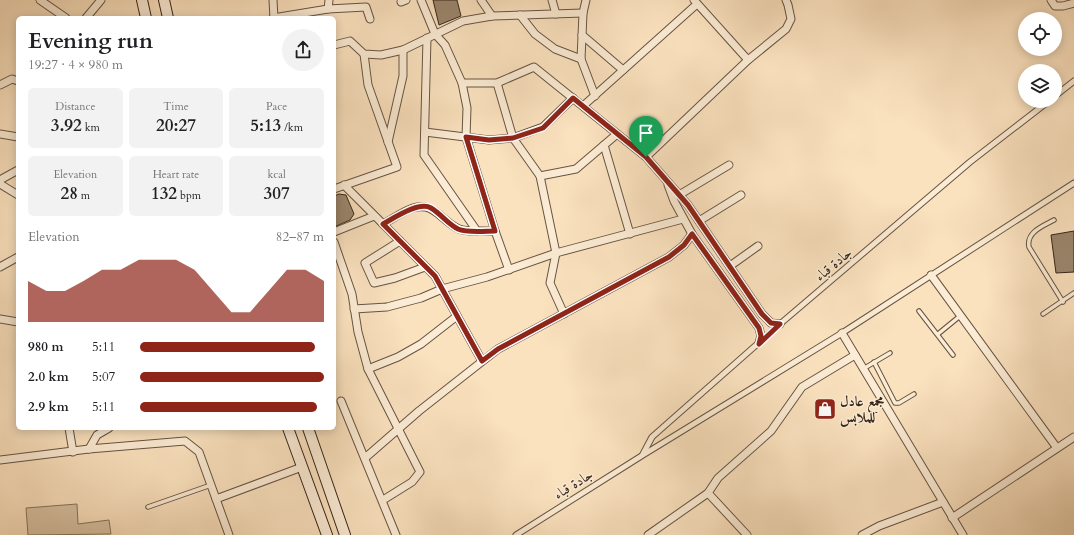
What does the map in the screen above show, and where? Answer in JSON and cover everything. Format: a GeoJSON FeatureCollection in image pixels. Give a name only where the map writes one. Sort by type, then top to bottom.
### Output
{"type":"FeatureCollection","features":[{"type":"Feature","properties":{"kind":"main road"},"geometry":{"type":"LineString","coordinates":[[142,0],[146,16]]}},
{"type":"Feature","properties":{"kind":"main road"},"geometry":{"type":"LineString","coordinates":[[164,0],[168,16]]}},
{"type":"Feature","properties":{"kind":"main road"},"geometry":{"type":"LineString","coordinates":[[289,430],[327,535]]}},
{"type":"Feature","properties":{"kind":"main road"},"geometry":{"type":"LineString","coordinates":[[309,430],[345,535]]}},
{"type":"Feature","properties":{"kind":"street"},"geometry":{"type":"LineString","coordinates":[[40,0],[63,16]]}},
{"type":"Feature","properties":{"kind":"street"},"geometry":{"type":"LineString","coordinates":[[88,16],[101,0]]}},
{"type":"Feature","properties":{"kind":"street"},"geometry":{"type":"LineString","coordinates":[[273,0],[274,16]]}},
{"type":"Feature","properties":{"kind":"street"},"geometry":{"type":"LineString","coordinates":[[328,9],[329,0]]}},
{"type":"Feature","properties":{"kind":"street"},"geometry":{"type":"LineString","coordinates":[[421,0],[435,34],[445,45],[462,83],[467,108],[466,137],[495,231],[509,270]]}},
{"type":"Feature","properties":{"kind":"street"},"geometry":{"type":"LineString","coordinates":[[481,0],[492,16]]}},
{"type":"Feature","properties":{"kind":"street"},"geometry":{"type":"LineString","coordinates":[[552,0],[556,14]]}},
{"type":"Feature","properties":{"kind":"street"},"geometry":{"type":"LineString","coordinates":[[586,0],[583,13],[581,59],[595,96]]}},
{"type":"Feature","properties":{"kind":"street"},"geometry":{"type":"LineString","coordinates":[[646,157],[748,60],[786,29],[791,19],[786,0]]}},
{"type":"Feature","properties":{"kind":"street"},"geometry":{"type":"LineString","coordinates":[[1051,0],[1056,6],[1074,3]]}},
{"type":"Feature","properties":{"kind":"street"},"geometry":{"type":"LineString","coordinates":[[583,106],[695,2],[748,60]]}},
{"type":"Feature","properties":{"kind":"street"},"geometry":{"type":"LineString","coordinates":[[286,16],[328,9],[366,7],[370,19]]}},
{"type":"Feature","properties":{"kind":"street"},"geometry":{"type":"LineString","coordinates":[[364,54],[381,55],[403,50],[463,21],[492,16],[583,13]]}},
{"type":"Feature","properties":{"kind":"street"},"geometry":{"type":"LineString","coordinates":[[520,15],[536,34],[555,49],[581,59]]}},
{"type":"Feature","properties":{"kind":"street"},"geometry":{"type":"LineString","coordinates":[[582,35],[623,70]]}},
{"type":"Feature","properties":{"kind":"street"},"geometry":{"type":"LineString","coordinates":[[427,38],[424,155],[477,231]]}},
{"type":"Feature","properties":{"kind":"street"},"geometry":{"type":"LineString","coordinates":[[336,44],[350,40],[364,54],[368,85],[396,167],[336,188]]}},
{"type":"Feature","properties":{"kind":"street"},"geometry":{"type":"LineString","coordinates":[[388,143],[403,76],[403,50]]}},
{"type":"Feature","properties":{"kind":"street"},"geometry":{"type":"LineString","coordinates":[[462,83],[497,83],[534,67],[646,157],[699,221],[762,314],[771,323],[780,324]]}},
{"type":"Feature","properties":{"kind":"street"},"geometry":{"type":"LineString","coordinates":[[0,85],[12,80],[16,81]]}},
{"type":"Feature","properties":{"kind":"street"},"geometry":{"type":"LineString","coordinates":[[1062,90],[1074,81]]}},
{"type":"Feature","properties":{"kind":"street"},"geometry":{"type":"LineString","coordinates":[[497,83],[513,138],[540,176],[556,253],[550,283],[564,314]]}},
{"type":"Feature","properties":{"kind":"street"},"geometry":{"type":"LineString","coordinates":[[425,132],[489,140],[513,138],[543,128],[573,98]]}},
{"type":"Feature","properties":{"kind":"street","name":"جادة قباء"},"geometry":{"type":"LineString","coordinates":[[643,455],[652,437],[780,324],[970,162],[1040,108]]}},
{"type":"Feature","properties":{"kind":"street"},"geometry":{"type":"LineString","coordinates":[[0,134],[16,137]]}},
{"type":"Feature","properties":{"kind":"street"},"geometry":{"type":"LineString","coordinates":[[540,176],[576,169],[617,134]]}},
{"type":"Feature","properties":{"kind":"street"},"geometry":{"type":"LineString","coordinates":[[604,145],[630,234]]}},
{"type":"Feature","properties":{"kind":"street"},"geometry":{"type":"LineString","coordinates":[[679,195],[729,165]]}},
{"type":"Feature","properties":{"kind":"street"},"geometry":{"type":"LineString","coordinates":[[0,180],[16,171]]}},
{"type":"Feature","properties":{"kind":"street"},"geometry":{"type":"LineString","coordinates":[[666,180],[674,201],[692,234],[759,328],[761,336],[759,344]]}},
{"type":"Feature","properties":{"kind":"street","name":"جادة قباء"},"geometry":{"type":"LineString","coordinates":[[516,535],[842,333],[1074,183]]}},
{"type":"Feature","properties":{"kind":"street"},"geometry":{"type":"LineString","coordinates":[[0,184],[16,194]]}},
{"type":"Feature","properties":{"kind":"street"},"geometry":{"type":"LineString","coordinates":[[344,185],[435,276],[482,361]]}},
{"type":"Feature","properties":{"kind":"street"},"geometry":{"type":"LineString","coordinates":[[699,221],[741,195]]}},
{"type":"Feature","properties":{"kind":"street"},"geometry":{"type":"LineString","coordinates":[[383,224],[412,209],[422,206],[430,207],[445,220],[460,229],[495,231]]}},
{"type":"Feature","properties":{"kind":"street"},"geometry":{"type":"LineString","coordinates":[[336,231],[374,216]]}},
{"type":"Feature","properties":{"kind":"street"},"geometry":{"type":"LineString","coordinates":[[354,309],[387,307],[421,298],[442,288],[509,270],[556,253],[683,219]]}},
{"type":"Feature","properties":{"kind":"street"},"geometry":{"type":"LineString","coordinates":[[365,458],[419,411],[498,349],[669,257],[684,245],[692,234]]}},
{"type":"Feature","properties":{"kind":"street"},"geometry":{"type":"LineString","coordinates":[[400,241],[365,263],[374,283],[395,278],[425,267]]}},
{"type":"Feature","properties":{"kind":"street"},"geometry":{"type":"LineString","coordinates":[[730,266],[758,246]]}},
{"type":"Feature","properties":{"kind":"street"},"geometry":{"type":"LineString","coordinates":[[336,250],[352,294],[358,332],[368,369],[420,472],[417,478],[412,482],[383,500]]}},
{"type":"Feature","properties":{"kind":"street"},"geometry":{"type":"LineString","coordinates":[[0,267],[16,258]]}},
{"type":"Feature","properties":{"kind":"street"},"geometry":{"type":"LineString","coordinates":[[931,275],[1057,448]]}},
{"type":"Feature","properties":{"kind":"street"},"geometry":{"type":"LineString","coordinates":[[368,369],[398,358],[421,344],[457,316]]}},
{"type":"Feature","properties":{"kind":"street"},"geometry":{"type":"LineString","coordinates":[[0,320],[16,322]]}},
{"type":"Feature","properties":{"kind":"street"},"geometry":{"type":"LineString","coordinates":[[842,333],[962,535]]}},
{"type":"Feature","properties":{"kind":"street"},"geometry":{"type":"LineString","coordinates":[[648,535],[708,493],[718,478],[770,431],[802,387],[855,355]]}},
{"type":"Feature","properties":{"kind":"street"},"geometry":{"type":"LineString","coordinates":[[341,401],[383,500],[396,535]]}},
{"type":"Feature","properties":{"kind":"street"},"geometry":{"type":"LineString","coordinates":[[69,430],[73,452]]}},
{"type":"Feature","properties":{"kind":"street"},"geometry":{"type":"LineString","coordinates":[[90,450],[97,435],[106,430]]}},
{"type":"Feature","properties":{"kind":"street"},"geometry":{"type":"LineString","coordinates":[[952,518],[1074,437]]}},
{"type":"Feature","properties":{"kind":"street"},"geometry":{"type":"LineString","coordinates":[[0,460],[185,441],[199,452],[229,535]]}},
{"type":"Feature","properties":{"kind":"street"},"geometry":{"type":"LineString","coordinates":[[216,499],[302,467]]}},
{"type":"Feature","properties":{"kind":"street"},"geometry":{"type":"LineString","coordinates":[[708,493],[747,535]]}},
{"type":"Feature","properties":{"kind":"street"},"geometry":{"type":"LineString","coordinates":[[862,535],[879,526],[943,502]]}},
{"type":"Feature","properties":{"kind":"lane"},"geometry":{"type":"LineString","coordinates":[[1054,220],[1032,233],[1028,242],[1029,247],[1063,302]]}},
{"type":"Feature","properties":{"kind":"lane"},"geometry":{"type":"LineString","coordinates":[[1043,314],[1063,302],[1074,293]]}},
{"type":"Feature","properties":{"kind":"lane"},"geometry":{"type":"LineString","coordinates":[[920,311],[953,355]]}},
{"type":"Feature","properties":{"kind":"lane"},"geometry":{"type":"LineString","coordinates":[[938,334],[960,316]]}},
{"type":"Feature","properties":{"kind":"lane"},"geometry":{"type":"LineString","coordinates":[[864,369],[890,353]]}},
{"type":"Feature","properties":{"kind":"lane"},"geometry":{"type":"LineString","coordinates":[[874,362],[896,403],[899,403],[914,394]]}},
{"type":"Feature","properties":{"kind":"lane"},"geometry":{"type":"LineString","coordinates":[[148,507],[211,485]]}},
{"type":"Feature","properties":{"kind":"shaded area"},"geometry":{"type":"Polygon","coordinates":[[[77,504],[78,524],[109,520],[111,534],[28,535],[26,508],[77,504]]]}},
{"type":"Feature","properties":{"kind":"building"},"geometry":{"type":"Polygon","coordinates":[[[433,0],[457,0],[461,16],[439,25],[433,0]]]}},
{"type":"Feature","properties":{"kind":"building"},"geometry":{"type":"Polygon","coordinates":[[[336,195],[346,195],[354,214],[350,220],[336,226],[336,195]]]}},
{"type":"Feature","properties":{"kind":"building"},"geometry":{"type":"Polygon","coordinates":[[[1074,231],[1074,272],[1056,273],[1051,235],[1074,231]]]}},
{"type":"Feature","properties":{"kind":"place","name":"مجمع عادل للملابس"},"geometry":{"type":"Point","coordinates":[825,409]}},
{"type":"Feature","properties":{"kind":"route"},"geometry":{"type":"LineString","coordinates":[[573,98],[646,157],[688,205],[762,314],[771,323],[780,324],[759,344],[761,336],[759,328],[692,234],[684,245],[669,257],[498,349],[482,361],[435,276],[383,224],[412,209],[422,206],[430,207],[445,220],[460,229],[495,231],[466,137],[489,140],[513,138],[543,128],[573,98]]}}]}
